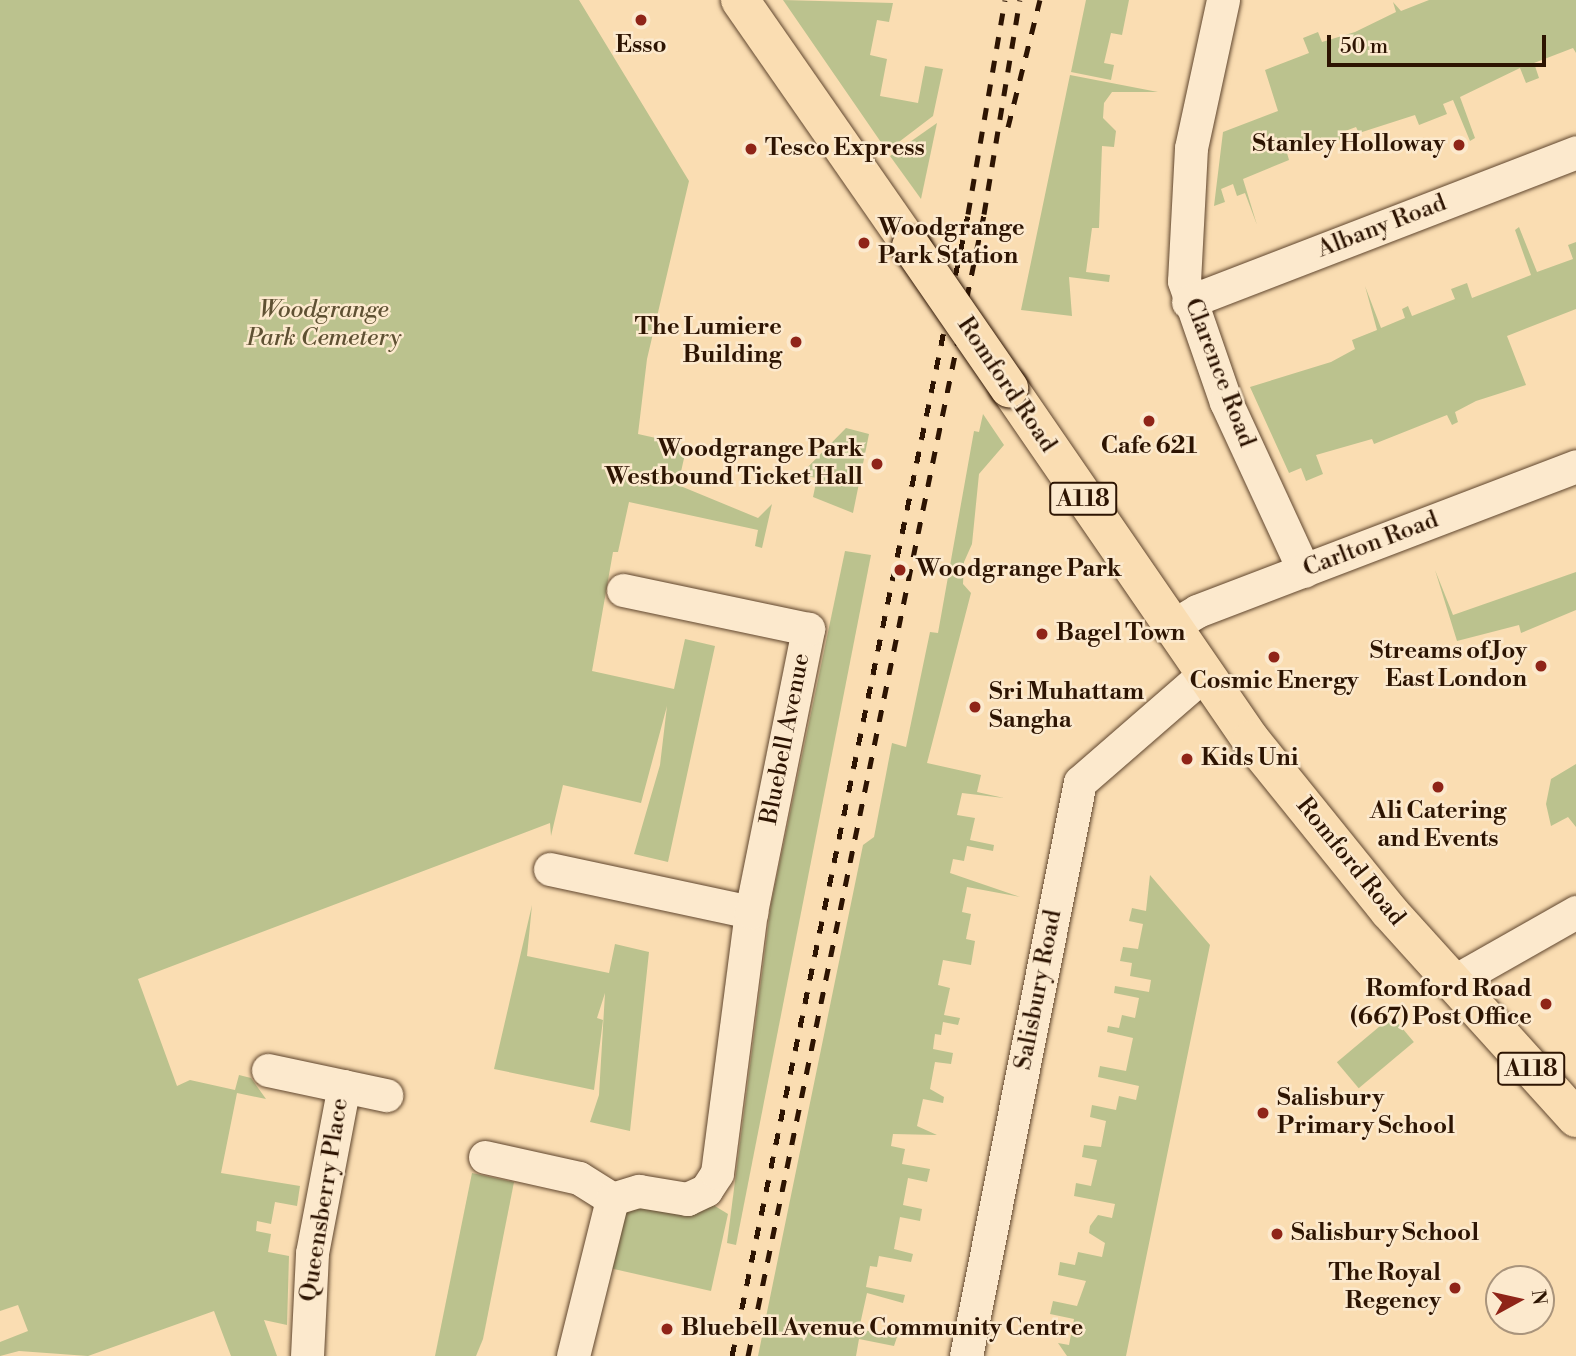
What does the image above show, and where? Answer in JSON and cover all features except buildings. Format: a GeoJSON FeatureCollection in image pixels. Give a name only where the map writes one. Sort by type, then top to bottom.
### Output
{"type":"FeatureCollection","features":[{"type":"Feature","properties":{"kind":"main road","name":"Romford Road"},"geometry":{"type":"LineString","coordinates":[[740,0],[1009,388],[1202,676],[1451,983],[1576,1118]]}},
{"type":"Feature","properties":{"kind":"street","name":"Clarence Road"},"geometry":{"type":"LineString","coordinates":[[1223,0],[1184,202],[1188,302],[1304,572]]}},
{"type":"Feature","properties":{"kind":"street","name":"Albany Road"},"geometry":{"type":"LineString","coordinates":[[1188,302],[1576,152]]}},
{"type":"Feature","properties":{"kind":"street","name":"Carlton Road"},"geometry":{"type":"LineString","coordinates":[[1169,628],[1188,614],[1576,466]]}},
{"type":"Feature","properties":{"kind":"street","name":"Bluebell Avenue"},"geometry":{"type":"LineString","coordinates":[[612,1199],[639,1191],[687,1199],[706,1189],[717,1173],[751,912],[808,629],[623,590]]}},
{"type":"Feature","properties":{"kind":"street","name":"Salisbury Road"},"geometry":{"type":"LineString","coordinates":[[967,1356],[1080,782],[1202,676]]}},
{"type":"Feature","properties":{"kind":"street"},"geometry":{"type":"LineString","coordinates":[[550,869],[751,912]]}},
{"type":"Feature","properties":{"kind":"street"},"geometry":{"type":"LineString","coordinates":[[1451,983],[1576,912]]}},
{"type":"Feature","properties":{"kind":"street","name":"Queensberry Place"},"geometry":{"type":"LineString","coordinates":[[268,1070],[386,1095]]}},
{"type":"Feature","properties":{"kind":"street","name":"Queensberry Place"},"geometry":{"type":"LineString","coordinates":[[307,1356],[312,1252],[344,1086]]}},
{"type":"Feature","properties":{"kind":"street"},"geometry":{"type":"LineString","coordinates":[[485,1157],[579,1178],[612,1199],[573,1356]]}},
{"type":"Feature","properties":{"kind":"green space","name":"Woodgrange Park Cemetery"},"geometry":{"type":"Polygon","coordinates":[[[0,0],[579,0],[689,181],[647,359],[638,434],[687,445],[678,485],[758,518],[772,504],[762,548],[755,546],[758,530],[629,502],[618,552],[613,552],[592,671],[674,689],[685,639],[715,646],[668,862],[634,854],[660,765],[667,706],[641,803],[563,785],[551,836],[550,823],[138,979],[177,1086],[190,1080],[235,1090],[239,1075],[251,1078],[266,1099],[237,1093],[221,1173],[300,1186],[297,1206],[275,1202],[271,1224],[257,1221],[256,1231],[271,1234],[268,1252],[289,1256],[287,1325],[264,1320],[277,1356],[231,1356],[214,1311],[88,1356],[19,1351],[0,1356],[0,1342],[28,1331],[18,1305],[0,1311],[0,0]]]}},
{"type":"Feature","properties":{"kind":"green space"},"geometry":{"type":"Polygon","coordinates":[[[783,0],[893,3],[889,22],[877,20],[870,55],[887,59],[880,96],[918,103],[925,66],[943,69],[933,116],[887,151],[783,0]]]}},
{"type":"Feature","properties":{"kind":"green space"},"geometry":{"type":"Polygon","coordinates":[[[1086,0],[1129,0],[1122,35],[1111,33],[1104,63],[1114,65],[1111,80],[1071,72],[1086,0]]]}},
{"type":"Feature","properties":{"kind":"green space"},"geometry":{"type":"Polygon","coordinates":[[[1429,0],[1576,0],[1576,53],[1573,48],[1534,63],[1539,78],[1526,83],[1520,68],[1460,97],[1475,138],[1470,141],[1453,100],[1443,104],[1447,114],[1419,125],[1415,115],[1359,133],[1356,127],[1340,133],[1342,139],[1287,153],[1289,160],[1243,179],[1257,225],[1245,193],[1237,196],[1233,184],[1221,189],[1225,202],[1214,206],[1223,132],[1278,111],[1265,70],[1309,53],[1303,38],[1318,32],[1322,42],[1355,32],[1396,12],[1393,2],[1401,11],[1429,0]]]}},
{"type":"Feature","properties":{"kind":"green space"},"geometry":{"type":"Polygon","coordinates":[[[1070,75],[1158,92],[1112,92],[1104,103],[1103,118],[1116,131],[1114,147],[1102,146],[1099,228],[1092,228],[1086,272],[1110,275],[1109,282],[1069,277],[1072,316],[1021,310],[1070,75]]]}},
{"type":"Feature","properties":{"kind":"green space"},"geometry":{"type":"Polygon","coordinates":[[[937,123],[921,199],[890,156],[937,123]]]}},
{"type":"Feature","properties":{"kind":"green space"},"geometry":{"type":"Polygon","coordinates":[[[1519,227],[1537,272],[1573,259],[1568,245],[1576,242],[1576,309],[1507,336],[1526,385],[1476,401],[1455,412],[1458,422],[1452,425],[1447,415],[1374,444],[1372,439],[1316,455],[1323,474],[1306,481],[1301,468],[1289,473],[1250,387],[1331,362],[1355,349],[1352,340],[1377,330],[1365,286],[1381,328],[1405,318],[1402,309],[1408,306],[1412,316],[1455,299],[1451,289],[1467,283],[1472,298],[1531,275],[1515,230],[1519,227]]]}},
{"type":"Feature","properties":{"kind":"green space"},"geometry":{"type":"Polygon","coordinates":[[[983,414],[1004,445],[979,474],[972,544],[964,562],[963,584],[971,593],[927,763],[981,775],[977,792],[1004,798],[962,793],[957,815],[975,818],[970,840],[994,845],[993,851],[967,846],[964,861],[953,859],[950,873],[1020,897],[967,887],[962,912],[971,914],[966,939],[975,941],[971,965],[943,960],[938,985],[950,988],[944,1015],[960,1018],[958,1025],[943,1022],[941,1035],[935,1034],[933,1049],[953,1053],[951,1064],[935,1062],[930,1089],[944,1097],[943,1103],[923,1099],[917,1126],[937,1135],[893,1134],[891,1146],[905,1149],[902,1164],[930,1169],[927,1182],[908,1178],[903,1205],[922,1209],[920,1221],[900,1217],[894,1249],[913,1254],[911,1262],[879,1256],[877,1267],[870,1266],[866,1287],[905,1295],[903,1303],[867,1293],[859,1329],[897,1337],[894,1346],[859,1339],[856,1356],[758,1356],[863,845],[874,837],[892,743],[906,747],[930,632],[938,633],[974,431],[979,432],[983,414]]]}},
{"type":"Feature","properties":{"kind":"green space"},"geometry":{"type":"Polygon","coordinates":[[[846,428],[869,434],[853,513],[813,497],[817,478],[800,475],[846,428]]]}},
{"type":"Feature","properties":{"kind":"green space"},"geometry":{"type":"Polygon","coordinates":[[[845,551],[871,555],[736,1245],[727,1243],[771,904],[845,551]]]}},
{"type":"Feature","properties":{"kind":"green space"},"geometry":{"type":"Polygon","coordinates":[[[1435,570],[1453,615],[1576,572],[1576,610],[1521,633],[1519,625],[1457,641],[1435,570]]]}},
{"type":"Feature","properties":{"kind":"green space"},"geometry":{"type":"Polygon","coordinates":[[[1576,764],[1576,827],[1568,817],[1551,826],[1546,804],[1551,779],[1576,764]]]}},
{"type":"Feature","properties":{"kind":"green space"},"geometry":{"type":"Polygon","coordinates":[[[1150,875],[1210,945],[1126,1356],[1067,1356],[1058,1343],[1069,1345],[1074,1319],[1050,1314],[1053,1301],[1077,1306],[1086,1281],[1058,1275],[1060,1262],[1075,1265],[1078,1252],[1102,1257],[1105,1243],[1089,1233],[1090,1226],[1098,1215],[1112,1218],[1115,1204],[1074,1196],[1076,1183],[1091,1186],[1097,1160],[1082,1157],[1084,1145],[1101,1147],[1106,1121],[1090,1117],[1092,1105],[1116,1110],[1119,1096],[1136,1100],[1139,1086],[1098,1077],[1100,1066],[1126,1071],[1133,1038],[1107,1032],[1108,1026],[1119,1028],[1122,1015],[1135,1018],[1139,998],[1114,993],[1115,986],[1149,992],[1151,980],[1130,976],[1132,963],[1120,961],[1123,947],[1138,949],[1143,924],[1129,921],[1132,908],[1146,911],[1150,875]]]}},
{"type":"Feature","properties":{"kind":"green space"},"geometry":{"type":"Polygon","coordinates":[[[532,905],[527,956],[609,973],[615,944],[649,952],[630,1131],[590,1122],[599,1095],[605,993],[597,1018],[603,1020],[594,1090],[494,1069],[532,905]]]}},
{"type":"Feature","properties":{"kind":"green space"},"geometry":{"type":"Polygon","coordinates":[[[1392,1016],[1414,1042],[1359,1088],[1337,1062],[1392,1016]]]}},
{"type":"Feature","properties":{"kind":"green space"},"geometry":{"type":"Polygon","coordinates":[[[472,1173],[514,1182],[483,1339],[476,1356],[435,1356],[472,1173]]]}},
{"type":"Feature","properties":{"kind":"green space"},"geometry":{"type":"Polygon","coordinates":[[[710,1203],[728,1214],[711,1291],[605,1267],[618,1217],[631,1205],[710,1203]]]}},
{"type":"Feature","properties":{"kind":"railway"},"geometry":{"type":"LineString","coordinates":[[732,1356],[968,214],[1005,0]]}},
{"type":"Feature","properties":{"kind":"railway"},"geometry":{"type":"LineString","coordinates":[[748,1356],[984,214],[1020,0]]}},
{"type":"Feature","properties":{"kind":"railway"},"geometry":{"type":"LineString","coordinates":[[1008,127],[1040,0]]}},
{"type":"Feature","properties":{"kind":"place","name":"Esso"},"geometry":{"type":"Point","coordinates":[641,20]}},
{"type":"Feature","properties":{"kind":"place","name":"Stanley Holloway"},"geometry":{"type":"Point","coordinates":[1459,145]}},
{"type":"Feature","properties":{"kind":"place","name":"Tesco Express"},"geometry":{"type":"Point","coordinates":[751,149]}},
{"type":"Feature","properties":{"kind":"place","name":"Woodgrange Park Station"},"geometry":{"type":"Point","coordinates":[864,243]}},
{"type":"Feature","properties":{"kind":"place","name":"The Lumiere Building"},"geometry":{"type":"Point","coordinates":[796,342]}},
{"type":"Feature","properties":{"kind":"place","name":"Cafe 621"},"geometry":{"type":"Point","coordinates":[1149,421]}},
{"type":"Feature","properties":{"kind":"place","name":"Woodgrange Park Westbound Ticket Hall"},"geometry":{"type":"Point","coordinates":[877,464]}},
{"type":"Feature","properties":{"kind":"place","name":"Woodgrange Park"},"geometry":{"type":"Point","coordinates":[900,570]}},
{"type":"Feature","properties":{"kind":"place","name":"Bagel Town"},"geometry":{"type":"Point","coordinates":[1042,634]}},
{"type":"Feature","properties":{"kind":"place","name":"Cosmic Energy"},"geometry":{"type":"Point","coordinates":[1274,657]}},
{"type":"Feature","properties":{"kind":"place","name":"Streams of Joy East London"},"geometry":{"type":"Point","coordinates":[1541,666]}},
{"type":"Feature","properties":{"kind":"place","name":"Sri Muhattam Sangha"},"geometry":{"type":"Point","coordinates":[975,707]}},
{"type":"Feature","properties":{"kind":"place","name":"Kids Uni"},"geometry":{"type":"Point","coordinates":[1187,759]}},
{"type":"Feature","properties":{"kind":"place","name":"Ali Catering and Events"},"geometry":{"type":"Point","coordinates":[1438,787]}},
{"type":"Feature","properties":{"kind":"place","name":"Romford Road (667) Post Office"},"geometry":{"type":"Point","coordinates":[1546,1004]}},
{"type":"Feature","properties":{"kind":"place","name":"Salisbury Primary School"},"geometry":{"type":"Point","coordinates":[1263,1113]}},
{"type":"Feature","properties":{"kind":"place","name":"Salisbury School"},"geometry":{"type":"Point","coordinates":[1277,1234]}},
{"type":"Feature","properties":{"kind":"place","name":"The Royal Regency"},"geometry":{"type":"Point","coordinates":[1455,1288]}},
{"type":"Feature","properties":{"kind":"place","name":"Bluebell Avenue Community Centre"},"geometry":{"type":"Point","coordinates":[667,1329]}}]}
